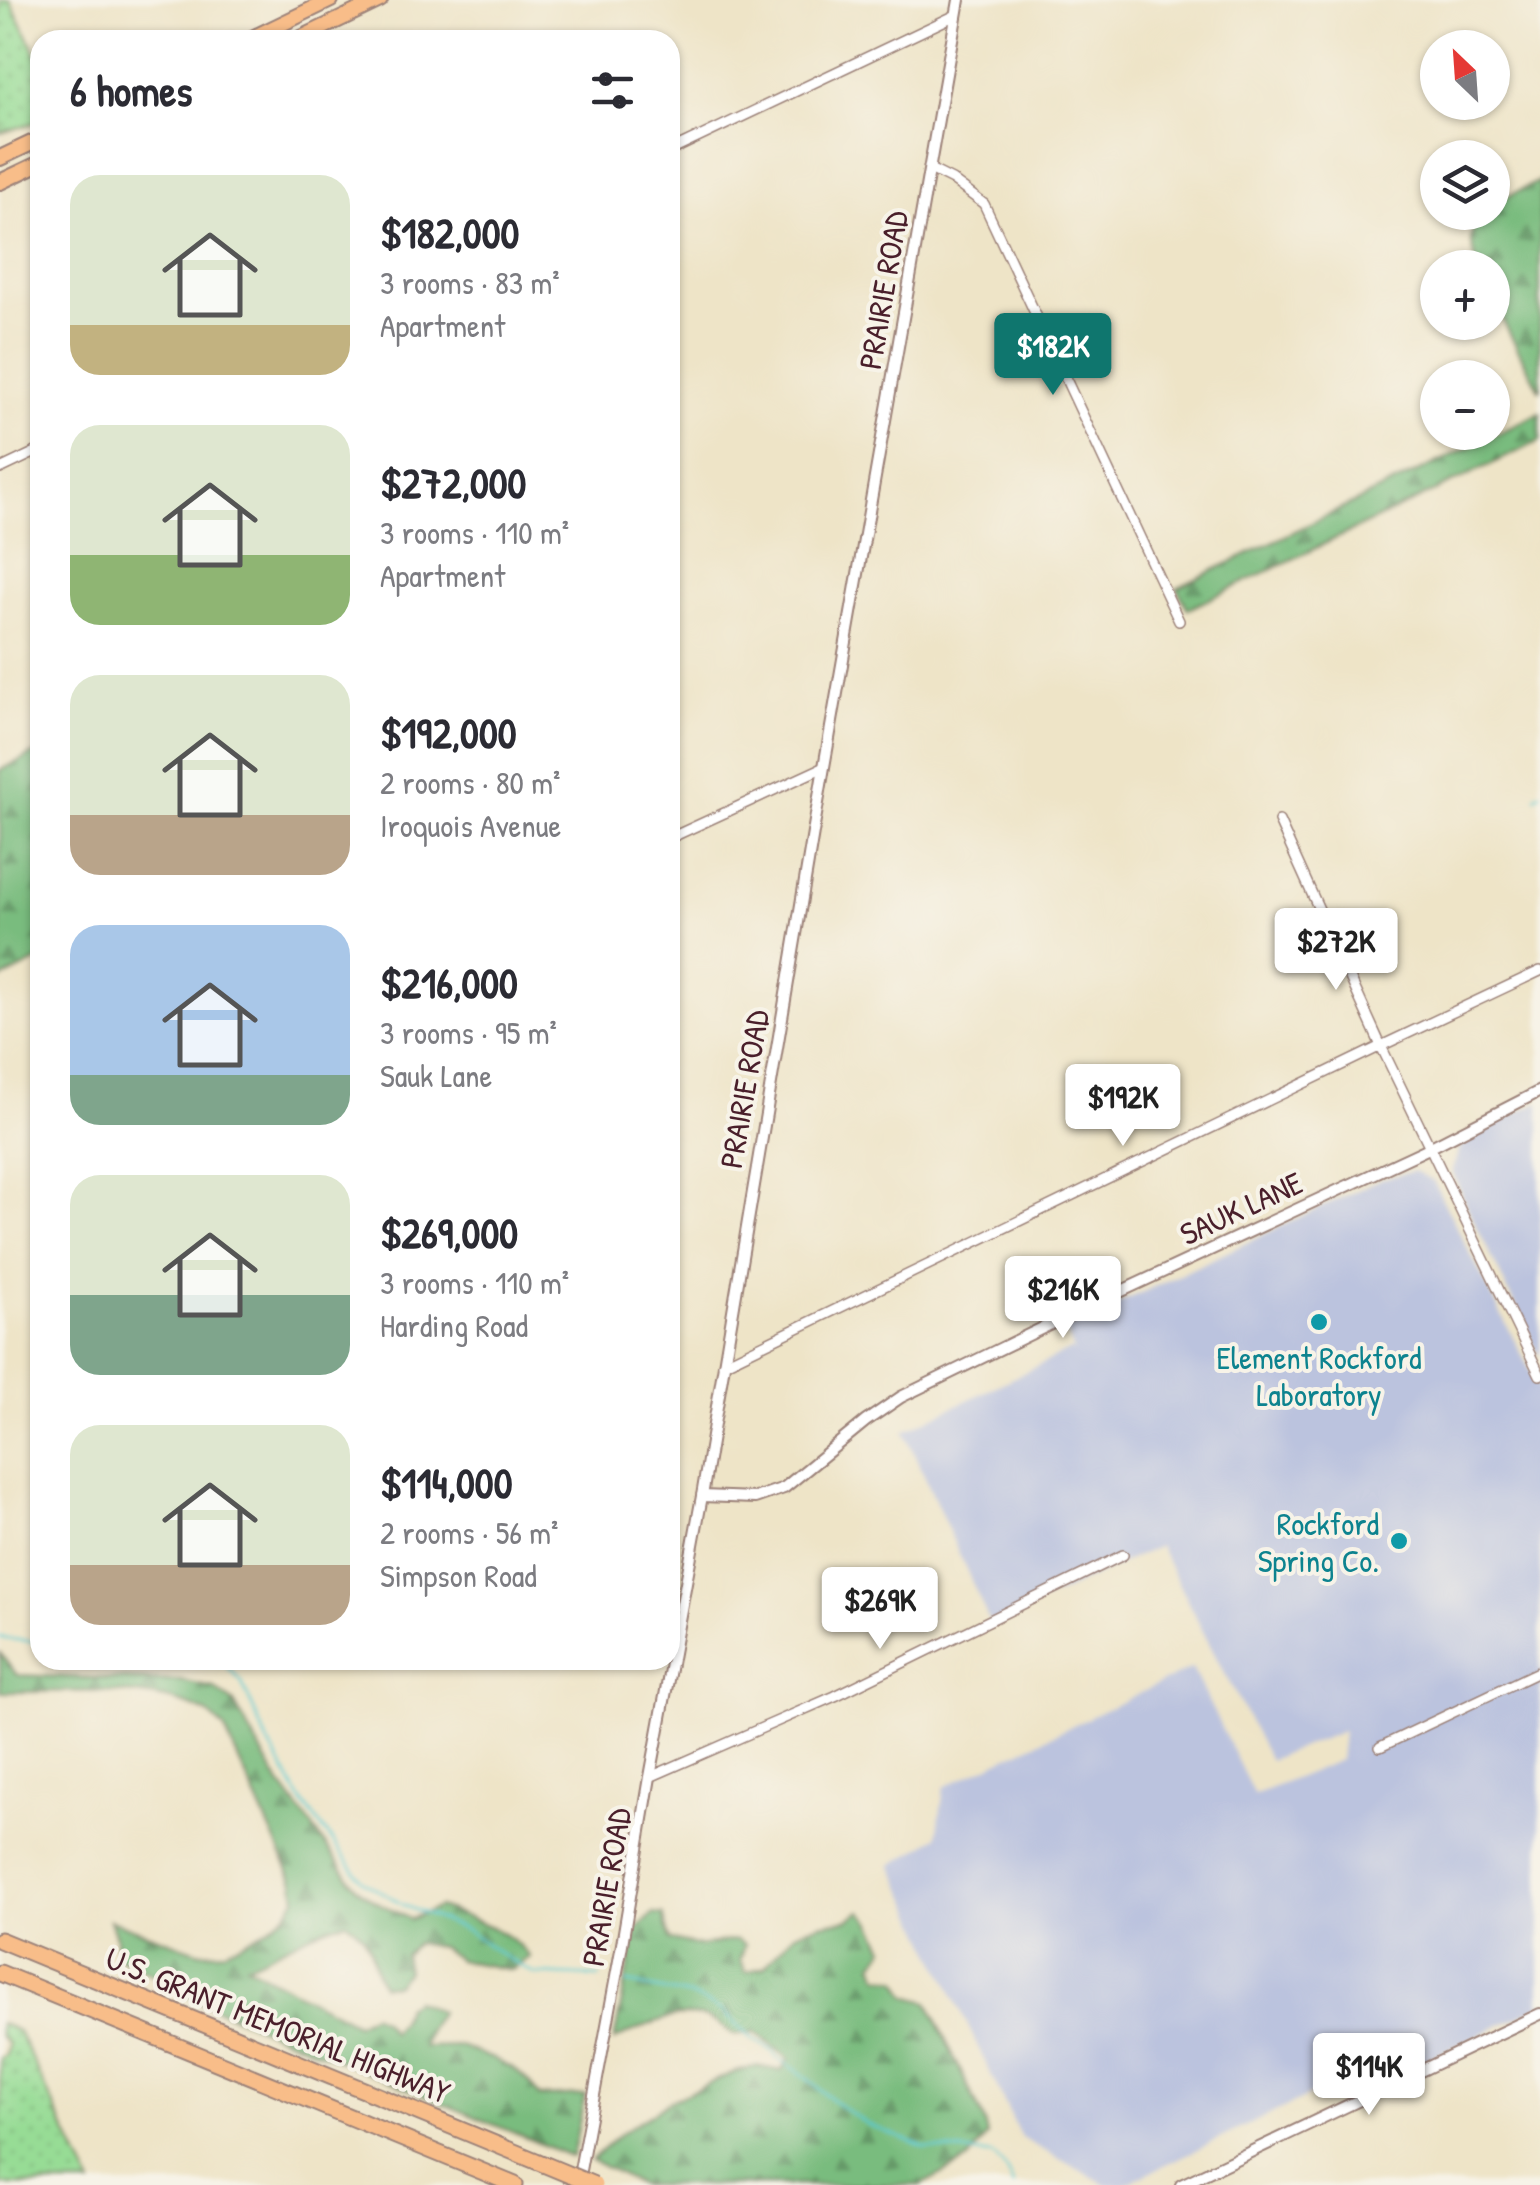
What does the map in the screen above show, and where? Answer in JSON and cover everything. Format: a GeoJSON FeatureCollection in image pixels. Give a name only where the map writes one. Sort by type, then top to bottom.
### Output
{"type":"FeatureCollection","features":[{"type":"Feature","properties":{"kind":"highway","name":"U.S. GRANT MEMORIAL HIGHWAY"},"geometry":{"type":"LineString","coordinates":[[0,1940],[594,2185]]}},
{"type":"Feature","properties":{"kind":"highway","name":"U.S. GRANT MEMORIAL HIGHWAY"},"geometry":{"type":"LineString","coordinates":[[0,1973],[515,2185]]}},
{"type":"Feature","properties":{"kind":"main road"},"geometry":{"type":"LineString","coordinates":[[269,30],[331,0]]}},
{"type":"Feature","properties":{"kind":"main road"},"geometry":{"type":"LineString","coordinates":[[318,30],[380,0]]}},
{"type":"Feature","properties":{"kind":"main road"},"geometry":{"type":"LineString","coordinates":[[0,158],[30,144]]}},
{"type":"Feature","properties":{"kind":"main road"},"geometry":{"type":"LineString","coordinates":[[0,182],[30,168]]}},
{"type":"Feature","properties":{"kind":"street","name":"PRAIRIE ROAD"},"geometry":{"type":"LineString","coordinates":[[680,1614],[958,0]]}},
{"type":"Feature","properties":{"kind":"street"},"geometry":{"type":"LineString","coordinates":[[680,146],[956,15]]}},
{"type":"Feature","properties":{"kind":"street"},"geometry":{"type":"LineString","coordinates":[[930,169],[984,204],[1178,622]]}},
{"type":"Feature","properties":{"kind":"street"},"geometry":{"type":"LineString","coordinates":[[0,469],[30,455]]}},
{"type":"Feature","properties":{"kind":"street"},"geometry":{"type":"LineString","coordinates":[[680,833],[824,767]]}},
{"type":"Feature","properties":{"kind":"street"},"geometry":{"type":"LineString","coordinates":[[1279,821],[1381,1046],[1540,1375]]}},
{"type":"Feature","properties":{"kind":"street"},"geometry":{"type":"LineString","coordinates":[[723,1364],[1540,971]]}},
{"type":"Feature","properties":{"kind":"street","name":"SAUK LANE"},"geometry":{"type":"LineString","coordinates":[[702,1496],[755,1498],[784,1488],[901,1397],[1430,1148],[1540,1091]]}},
{"type":"Feature","properties":{"kind":"street"},"geometry":{"type":"LineString","coordinates":[[650,1776],[835,1696],[1122,1554]]}},
{"type":"Feature","properties":{"kind":"street","name":"PRAIRIE ROAD"},"geometry":{"type":"LineString","coordinates":[[577,2185],[670,1670]]}},
{"type":"Feature","properties":{"kind":"street"},"geometry":{"type":"LineString","coordinates":[[1380,1747],[1540,1671]]}},
{"type":"Feature","properties":{"kind":"street"},"geometry":{"type":"LineString","coordinates":[[1180,2185],[1540,2014]]}},
{"type":"Feature","properties":{"kind":"shaded area"},"geometry":{"type":"Polygon","coordinates":[[[1540,1102],[1540,1357],[1452,1170],[1460,1148],[1473,1132],[1540,1102]]]}},
{"type":"Feature","properties":{"kind":"shaded area"},"geometry":{"type":"Polygon","coordinates":[[[1415,1171],[1433,1181],[1540,1390],[1540,2006],[1389,2078],[1381,2061],[1123,2185],[1107,2185],[1021,2138],[892,1865],[937,1837],[944,1787],[1192,1668],[1254,1795],[1340,1760],[1343,1731],[1269,1760],[1159,1546],[991,1625],[904,1431],[1072,1349],[1075,1353],[1065,1329],[1381,1179],[1415,1171]]]}},
{"type":"Feature","properties":{"kind":"green space"},"geometry":{"type":"Polygon","coordinates":[[[0,0],[10,0],[30,41],[30,124],[0,133],[0,0]]]}},
{"type":"Feature","properties":{"kind":"green space"},"geometry":{"type":"Polygon","coordinates":[[[1540,181],[1540,391],[1510,334],[1510,250],[1473,250],[1471,239],[1473,230],[1510,230],[1510,195],[1540,181]]]}},
{"type":"Feature","properties":{"kind":"green space"},"geometry":{"type":"Polygon","coordinates":[[[1540,413],[1540,441],[1188,609],[1177,588],[1463,450],[1510,450],[1510,427],[1540,413]]]}},
{"type":"Feature","properties":{"kind":"green space"},"geometry":{"type":"Polygon","coordinates":[[[30,756],[30,965],[0,980],[0,770],[30,756]]]}},
{"type":"Feature","properties":{"kind":"green space"},"geometry":{"type":"Polygon","coordinates":[[[0,1653],[17,1675],[182,1681],[214,1688],[234,1703],[275,1776],[357,1888],[410,1919],[439,1907],[489,1926],[521,1947],[530,1957],[512,1970],[458,1960],[440,1947],[416,1943],[404,1955],[407,1971],[396,1984],[382,1985],[368,1944],[346,1921],[246,1965],[356,2023],[372,2014],[391,2032],[405,2006],[415,2000],[440,2012],[423,2047],[460,2046],[493,2059],[515,2070],[539,2097],[585,2095],[572,2157],[196,2001],[116,1956],[116,1937],[110,1920],[200,1952],[225,1951],[287,1913],[296,1899],[294,1882],[224,1728],[210,1716],[185,1704],[134,1694],[0,1692],[0,1653]]]}},
{"type":"Feature","properties":{"kind":"green space"},"geometry":{"type":"Polygon","coordinates":[[[862,1911],[885,1948],[874,1964],[880,1976],[898,1980],[907,1996],[928,2002],[984,2121],[987,2136],[968,2160],[921,2185],[640,2185],[591,2160],[621,2133],[674,2099],[757,2066],[781,2071],[789,2059],[755,2032],[734,2035],[717,2022],[689,2015],[663,2020],[614,2040],[636,1930],[653,1914],[663,1915],[670,1940],[700,1946],[736,1940],[745,1945],[740,1960],[746,1972],[764,1967],[795,1933],[849,1919],[862,1911]]]}},
{"type":"Feature","properties":{"kind":"green space"},"geometry":{"type":"Polygon","coordinates":[[[0,2023],[18,2031],[92,2185],[0,2185],[0,2058],[6,2055],[8,2044],[0,2036],[0,2023]]]}},
{"type":"Feature","properties":{"kind":"waterway"},"geometry":{"type":"LineString","coordinates":[[1536,797],[1540,793]]}},
{"type":"Feature","properties":{"kind":"waterway"},"geometry":{"type":"LineString","coordinates":[[0,1637],[30,1641]]}},
{"type":"Feature","properties":{"kind":"waterway"},"geometry":{"type":"LineString","coordinates":[[231,1670],[241,1681],[268,1742],[299,1797],[363,1881],[403,1905],[468,1931],[535,1974],[600,1977]]}},
{"type":"Feature","properties":{"kind":"waterway"},"geometry":{"type":"LineString","coordinates":[[627,1983],[694,1997],[724,2012],[752,2039],[867,2124],[926,2148],[993,2155],[1013,2185]]}},
{"type":"Feature","properties":{"kind":"place","name":"Element Rockford Laboratory"},"geometry":{"type":"Point","coordinates":[1319,1322]}},
{"type":"Feature","properties":{"kind":"place","name":"Rockford Spring Co."},"geometry":{"type":"Point","coordinates":[1399,1541]}}]}
